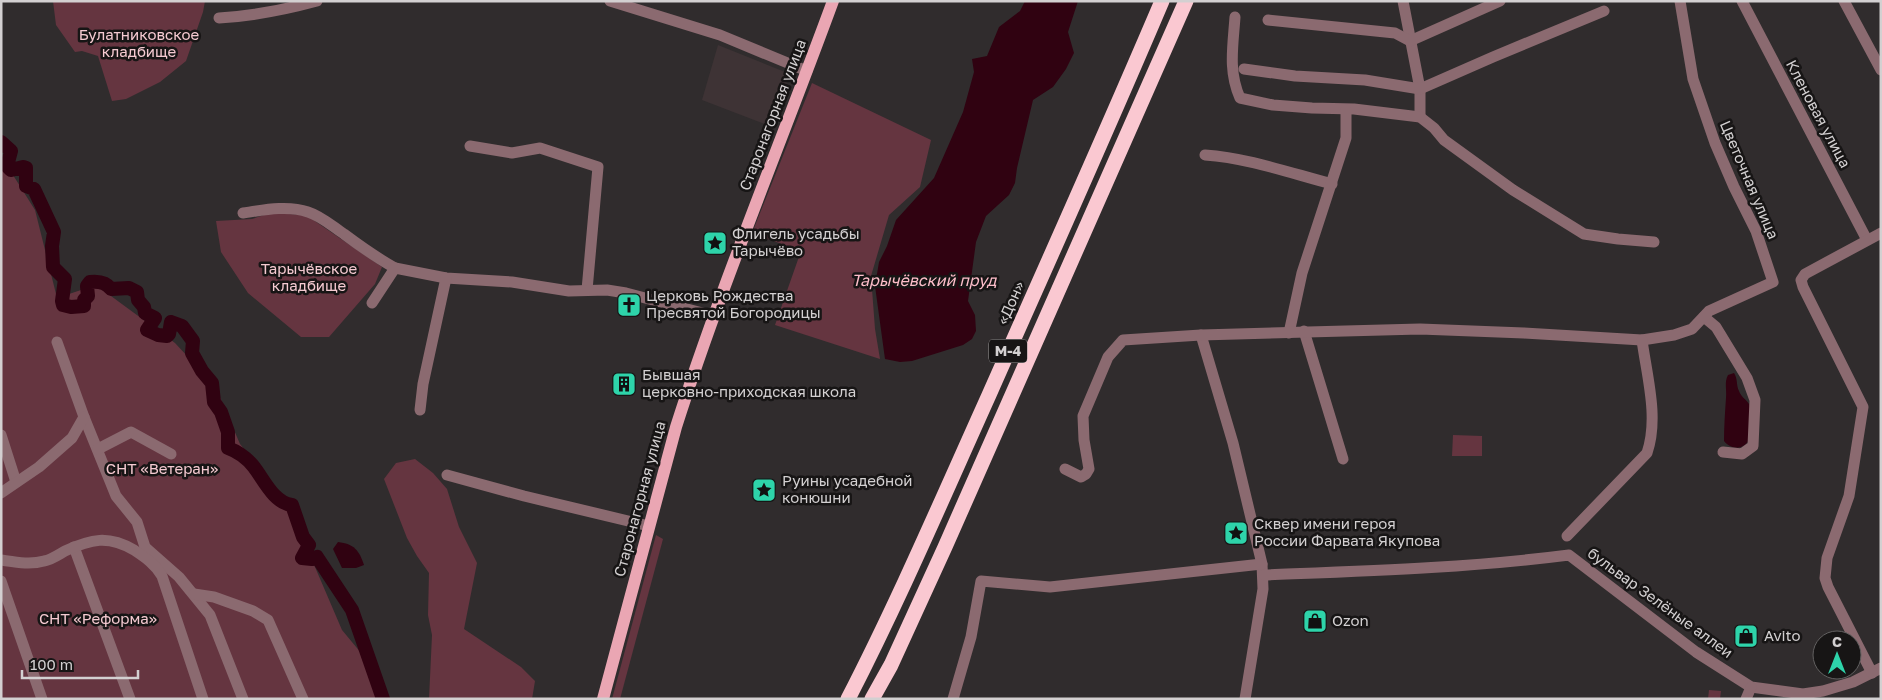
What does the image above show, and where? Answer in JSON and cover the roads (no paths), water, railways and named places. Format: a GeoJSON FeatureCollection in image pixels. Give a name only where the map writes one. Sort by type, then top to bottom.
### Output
{"type":"FeatureCollection","features":[{"type":"Feature","properties":{"kind":"highway","name":"«Дон»"},"geometry":{"type":"LineString","coordinates":[[848,699],[876,646],[931,524],[1113,117],[1162,1]]}},
{"type":"Feature","properties":{"kind":"highway","name":"М-4"},"geometry":{"type":"LineString","coordinates":[[872,699],[891,665],[945,547],[1186,1]]}},
{"type":"Feature","properties":{"kind":"main road","name":"Старонагорная улица"},"geometry":{"type":"LineString","coordinates":[[603,699],[679,418],[714,316],[833,1]]}},
{"type":"Feature","properties":{"kind":"street"},"geometry":{"type":"LineString","coordinates":[[218,18],[280,11],[317,1]]}},
{"type":"Feature","properties":{"kind":"street"},"geometry":{"type":"LineString","coordinates":[[610,1],[720,35],[807,71]]}},
{"type":"Feature","properties":{"kind":"street"},"geometry":{"type":"LineString","coordinates":[[1403,1],[1420,89],[1420,117]]}},
{"type":"Feature","properties":{"kind":"street"},"geometry":{"type":"LineString","coordinates":[[1410,41],[1500,1]]}},
{"type":"Feature","properties":{"kind":"street","name":"Цветочная улица"},"geometry":{"type":"LineString","coordinates":[[1680,1],[1692,78],[1715,143],[1756,231],[1773,282],[1709,311],[1704,317]]}},
{"type":"Feature","properties":{"kind":"street","name":"Кленовая улица"},"geometry":{"type":"LineString","coordinates":[[1742,1],[1867,240]]}},
{"type":"Feature","properties":{"kind":"street"},"geometry":{"type":"LineString","coordinates":[[1844,1],[1881,70]]}},
{"type":"Feature","properties":{"kind":"street"},"geometry":{"type":"LineString","coordinates":[[1244,69],[1295,76],[1365,80],[1420,89],[1604,11]]}},
{"type":"Feature","properties":{"kind":"street"},"geometry":{"type":"LineString","coordinates":[[1235,17],[1232,64],[1234,84],[1240,98],[1273,105],[1346,110],[1354,108],[1420,117],[1434,128],[1444,140],[1518,194],[1584,234],[1654,242]]}},
{"type":"Feature","properties":{"kind":"street"},"geometry":{"type":"LineString","coordinates":[[1268,20],[1395,33],[1410,41]]}},
{"type":"Feature","properties":{"kind":"street"},"geometry":{"type":"LineString","coordinates":[[1289,333],[1302,273],[1346,138],[1346,110]]}},
{"type":"Feature","properties":{"kind":"street"},"geometry":{"type":"LineString","coordinates":[[470,146],[512,153],[540,148],[598,167],[587,290]]}},
{"type":"Feature","properties":{"kind":"street"},"geometry":{"type":"LineString","coordinates":[[1205,155],[1280,169],[1332,184]]}},
{"type":"Feature","properties":{"kind":"street"},"geometry":{"type":"LineString","coordinates":[[243,213],[273,210],[306,211],[320,217],[378,259],[395,268],[446,278],[512,282],[569,290],[626,293],[714,316]]}},
{"type":"Feature","properties":{"kind":"street"},"geometry":{"type":"LineString","coordinates":[[1876,670],[1828,587],[1825,578],[1827,558],[1849,496],[1863,407],[1802,287],[1801,280],[1805,274],[1881,233]]}},
{"type":"Feature","properties":{"kind":"street"},"geometry":{"type":"LineString","coordinates":[[372,303],[395,268]]}},
{"type":"Feature","properties":{"kind":"street"},"geometry":{"type":"LineString","coordinates":[[420,410],[423,384],[446,278]]}},
{"type":"Feature","properties":{"kind":"street"},"geometry":{"type":"LineString","coordinates":[[1065,469],[1081,477],[1089,469],[1084,440],[1083,416],[1108,356],[1123,340],[1304,331],[1420,329],[1642,340],[1674,336],[1692,329],[1704,317],[1716,327],[1721,335],[1747,378],[1755,400],[1754,446],[1742,454],[1723,452]]}},
{"type":"Feature","properties":{"kind":"street"},"geometry":{"type":"LineString","coordinates":[[1304,331],[1343,459]]}},
{"type":"Feature","properties":{"kind":"street"},"geometry":{"type":"LineString","coordinates":[[1201,335],[1233,443],[1263,570],[1263,589],[1245,699]]}},
{"type":"Feature","properties":{"kind":"street"},"geometry":{"type":"LineString","coordinates":[[1567,536],[1648,453],[1652,440],[1653,422],[1642,340]]}},
{"type":"Feature","properties":{"kind":"street"},"geometry":{"type":"LineString","coordinates":[[57,342],[84,417],[116,496],[137,522],[145,547],[180,578],[210,615],[243,699]]}},
{"type":"Feature","properties":{"kind":"street"},"geometry":{"type":"LineString","coordinates":[[1,493],[38,467],[72,438],[84,417]]}},
{"type":"Feature","properties":{"kind":"street"},"geometry":{"type":"LineString","coordinates":[[98,449],[131,432],[171,454]]}},
{"type":"Feature","properties":{"kind":"street"},"geometry":{"type":"LineString","coordinates":[[1,435],[16,482]]}},
{"type":"Feature","properties":{"kind":"street"},"geometry":{"type":"LineString","coordinates":[[447,475],[524,496],[649,526]]}},
{"type":"Feature","properties":{"kind":"street"},"geometry":{"type":"LineString","coordinates":[[1,560],[24,563],[44,561],[74,547],[100,539],[120,542],[156,566],[162,576],[203,699]]}},
{"type":"Feature","properties":{"kind":"street"},"geometry":{"type":"LineString","coordinates":[[74,547],[130,699]]}},
{"type":"Feature","properties":{"kind":"street","name":"бульвар Зелёные аллеи"},"geometry":{"type":"LineString","coordinates":[[953,699],[971,637],[981,581],[1050,588],[1263,570],[1469,564],[1569,555],[1696,652],[1751,687],[1803,694],[1823,691],[1853,682],[1876,670]]}},
{"type":"Feature","properties":{"kind":"street"},"geometry":{"type":"LineString","coordinates":[[1,581],[42,699]]}},
{"type":"Feature","properties":{"kind":"street"},"geometry":{"type":"LineString","coordinates":[[194,594],[214,597],[253,611],[268,620],[303,699]]}},
{"type":"Feature","properties":{"kind":"street"},"geometry":{"type":"LineString","coordinates":[[1746,699],[1751,687]]}},
{"type":"Feature","properties":{"kind":"water","name":"Тарычёвский пруд"},"geometry":{"type":"Polygon","coordinates":[[[1025,1],[1078,1],[1068,32],[1074,53],[1066,69],[1053,87],[1033,100],[1015,183],[1009,195],[986,216],[976,242],[968,301],[975,315],[976,331],[972,339],[963,345],[912,361],[900,362],[885,359],[875,286],[879,262],[896,220],[934,178],[963,112],[974,72],[972,59],[987,56],[999,27],[1020,11],[1025,1]]]}},
{"type":"Feature","properties":{"kind":"water"},"geometry":{"type":"Polygon","coordinates":[[[1734,373],[1740,393],[1749,404],[1752,414],[1749,440],[1738,448],[1731,447],[1724,441],[1726,380],[1728,375],[1734,373]]]}},
{"type":"Feature","properties":{"kind":"water"},"geometry":{"type":"Polygon","coordinates":[[[338,542],[352,546],[360,555],[364,565],[356,568],[342,568],[333,549],[338,542]]]}},
{"type":"Feature","properties":{"kind":"waterway"},"geometry":{"type":"LineString","coordinates":[[1,142],[11,151],[7,166],[11,170],[26,168],[26,186],[34,189],[54,232],[52,246],[53,267],[65,279],[63,305],[71,307],[84,306],[84,300],[88,296],[87,286],[90,282],[102,283],[111,289],[129,288],[137,292],[138,300],[144,307],[145,313],[155,318],[147,330],[158,335],[167,336],[171,322],[182,326],[193,341],[192,353],[202,371],[212,383],[214,402],[221,412],[228,432],[228,448],[239,453],[249,461],[275,496],[292,505],[303,537],[309,545],[302,558],[312,559],[317,557],[352,610],[383,699]]}},
{"type":"Feature","properties":{"kind":"place","name":"Флигель усадьбы Тарычёво"},"geometry":{"type":"Point","coordinates":[715,243]}},
{"type":"Feature","properties":{"kind":"place","name":"Церковь Рождества Пресвятой Богородицы"},"geometry":{"type":"Point","coordinates":[629,305]}},
{"type":"Feature","properties":{"kind":"place","name":"Бывшая церковно-приходская школа"},"geometry":{"type":"Point","coordinates":[624,384]}},
{"type":"Feature","properties":{"kind":"place","name":"Руины усадебной конюшни"},"geometry":{"type":"Point","coordinates":[764,490]}},
{"type":"Feature","properties":{"kind":"place","name":"Сквер имени героя России Фарвата Якупова"},"geometry":{"type":"Point","coordinates":[1236,533]}},
{"type":"Feature","properties":{"kind":"place","name":"Ozon"},"geometry":{"type":"Point","coordinates":[1315,621]}},
{"type":"Feature","properties":{"kind":"place","name":"Avito"},"geometry":{"type":"Point","coordinates":[1746,636]}},
{"type":"Feature","properties":{"kind":"park label","name":"Булатниковское кладбище"},"geometry":{"type":"Point","coordinates":[139,44]}},
{"type":"Feature","properties":{"kind":"park label","name":"Тарычёвское кладбище"},"geometry":{"type":"Point","coordinates":[309,278]}},
{"type":"Feature","properties":{"kind":"park label","name":"СНТ «Ветеран»"},"geometry":{"type":"Point","coordinates":[162,469]}},
{"type":"Feature","properties":{"kind":"park label","name":"СНТ «Реформа»"},"geometry":{"type":"Point","coordinates":[98,619]}}]}
